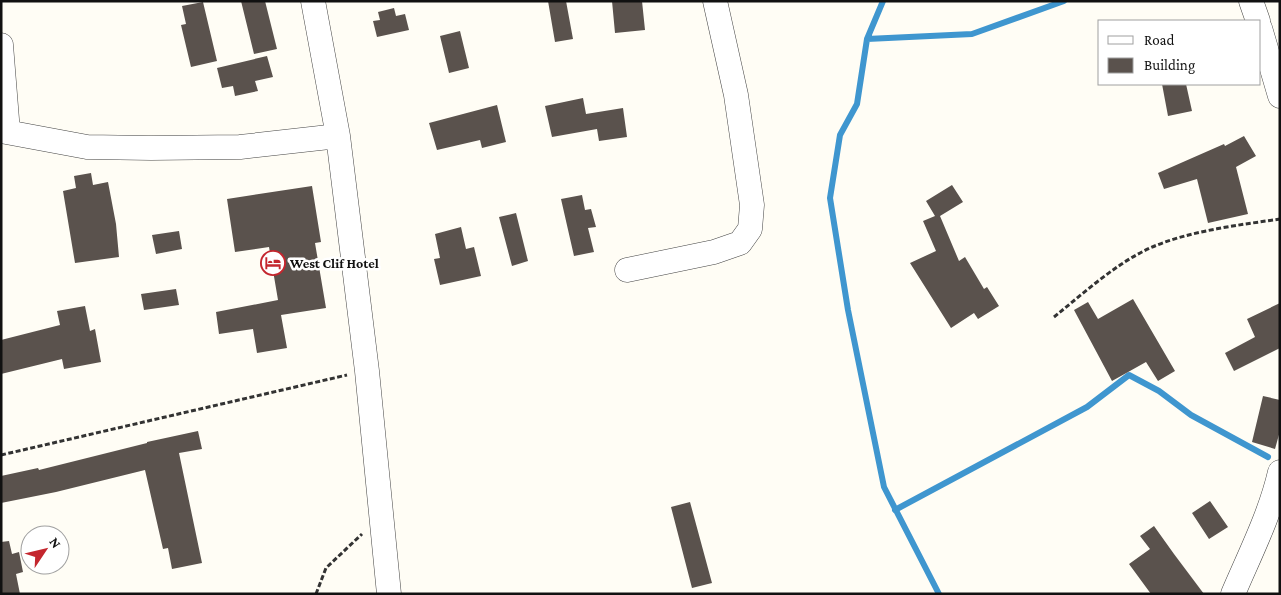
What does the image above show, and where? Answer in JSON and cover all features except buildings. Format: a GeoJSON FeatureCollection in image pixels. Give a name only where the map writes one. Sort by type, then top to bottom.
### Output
{"type":"FeatureCollection","features":[{"type":"Feature","properties":{"kind":"street"},"geometry":{"type":"LineString","coordinates":[[313,1],[338,136],[367,370],[389,594]]}},
{"type":"Feature","properties":{"kind":"street"},"geometry":{"type":"LineString","coordinates":[[627,270],[714,252],[740,243],[750,229],[752,206],[736,95],[715,1]]}},
{"type":"Feature","properties":{"kind":"street"},"geometry":{"type":"LineString","coordinates":[[1251,1],[1258,20]]}},
{"type":"Feature","properties":{"kind":"street"},"geometry":{"type":"LineString","coordinates":[[1261,31],[1280,96]]}},
{"type":"Feature","properties":{"kind":"street"},"geometry":{"type":"LineString","coordinates":[[1,46],[5,132],[88,147],[151,148],[240,148],[338,136]]}},
{"type":"Feature","properties":{"kind":"street"},"geometry":{"type":"LineString","coordinates":[[1233,594],[1278,487]]}},
{"type":"Feature","properties":{"kind":"path"},"geometry":{"type":"LineString","coordinates":[[1054,317],[1122,264],[1150,248],[1194,234],[1280,219]]}},
{"type":"Feature","properties":{"kind":"path"},"geometry":{"type":"LineString","coordinates":[[1,455],[367,370]]}},
{"type":"Feature","properties":{"kind":"path"},"geometry":{"type":"LineString","coordinates":[[316,594],[326,568],[380,517]]}},
{"type":"Feature","properties":{"kind":"waterway"},"geometry":{"type":"LineString","coordinates":[[883,1],[867,39],[857,104],[840,135],[830,198],[848,310],[884,487],[939,594]]}},
{"type":"Feature","properties":{"kind":"waterway"},"geometry":{"type":"LineString","coordinates":[[867,39],[972,34],[1064,1]]}},
{"type":"Feature","properties":{"kind":"waterway"},"geometry":{"type":"LineString","coordinates":[[895,510],[1087,407],[1129,375],[1159,391],[1191,415],[1268,457]]}},
{"type":"Feature","properties":{"kind":"place","name":"West Clif Hotel"},"geometry":{"type":"Point","coordinates":[273,263]}}]}
